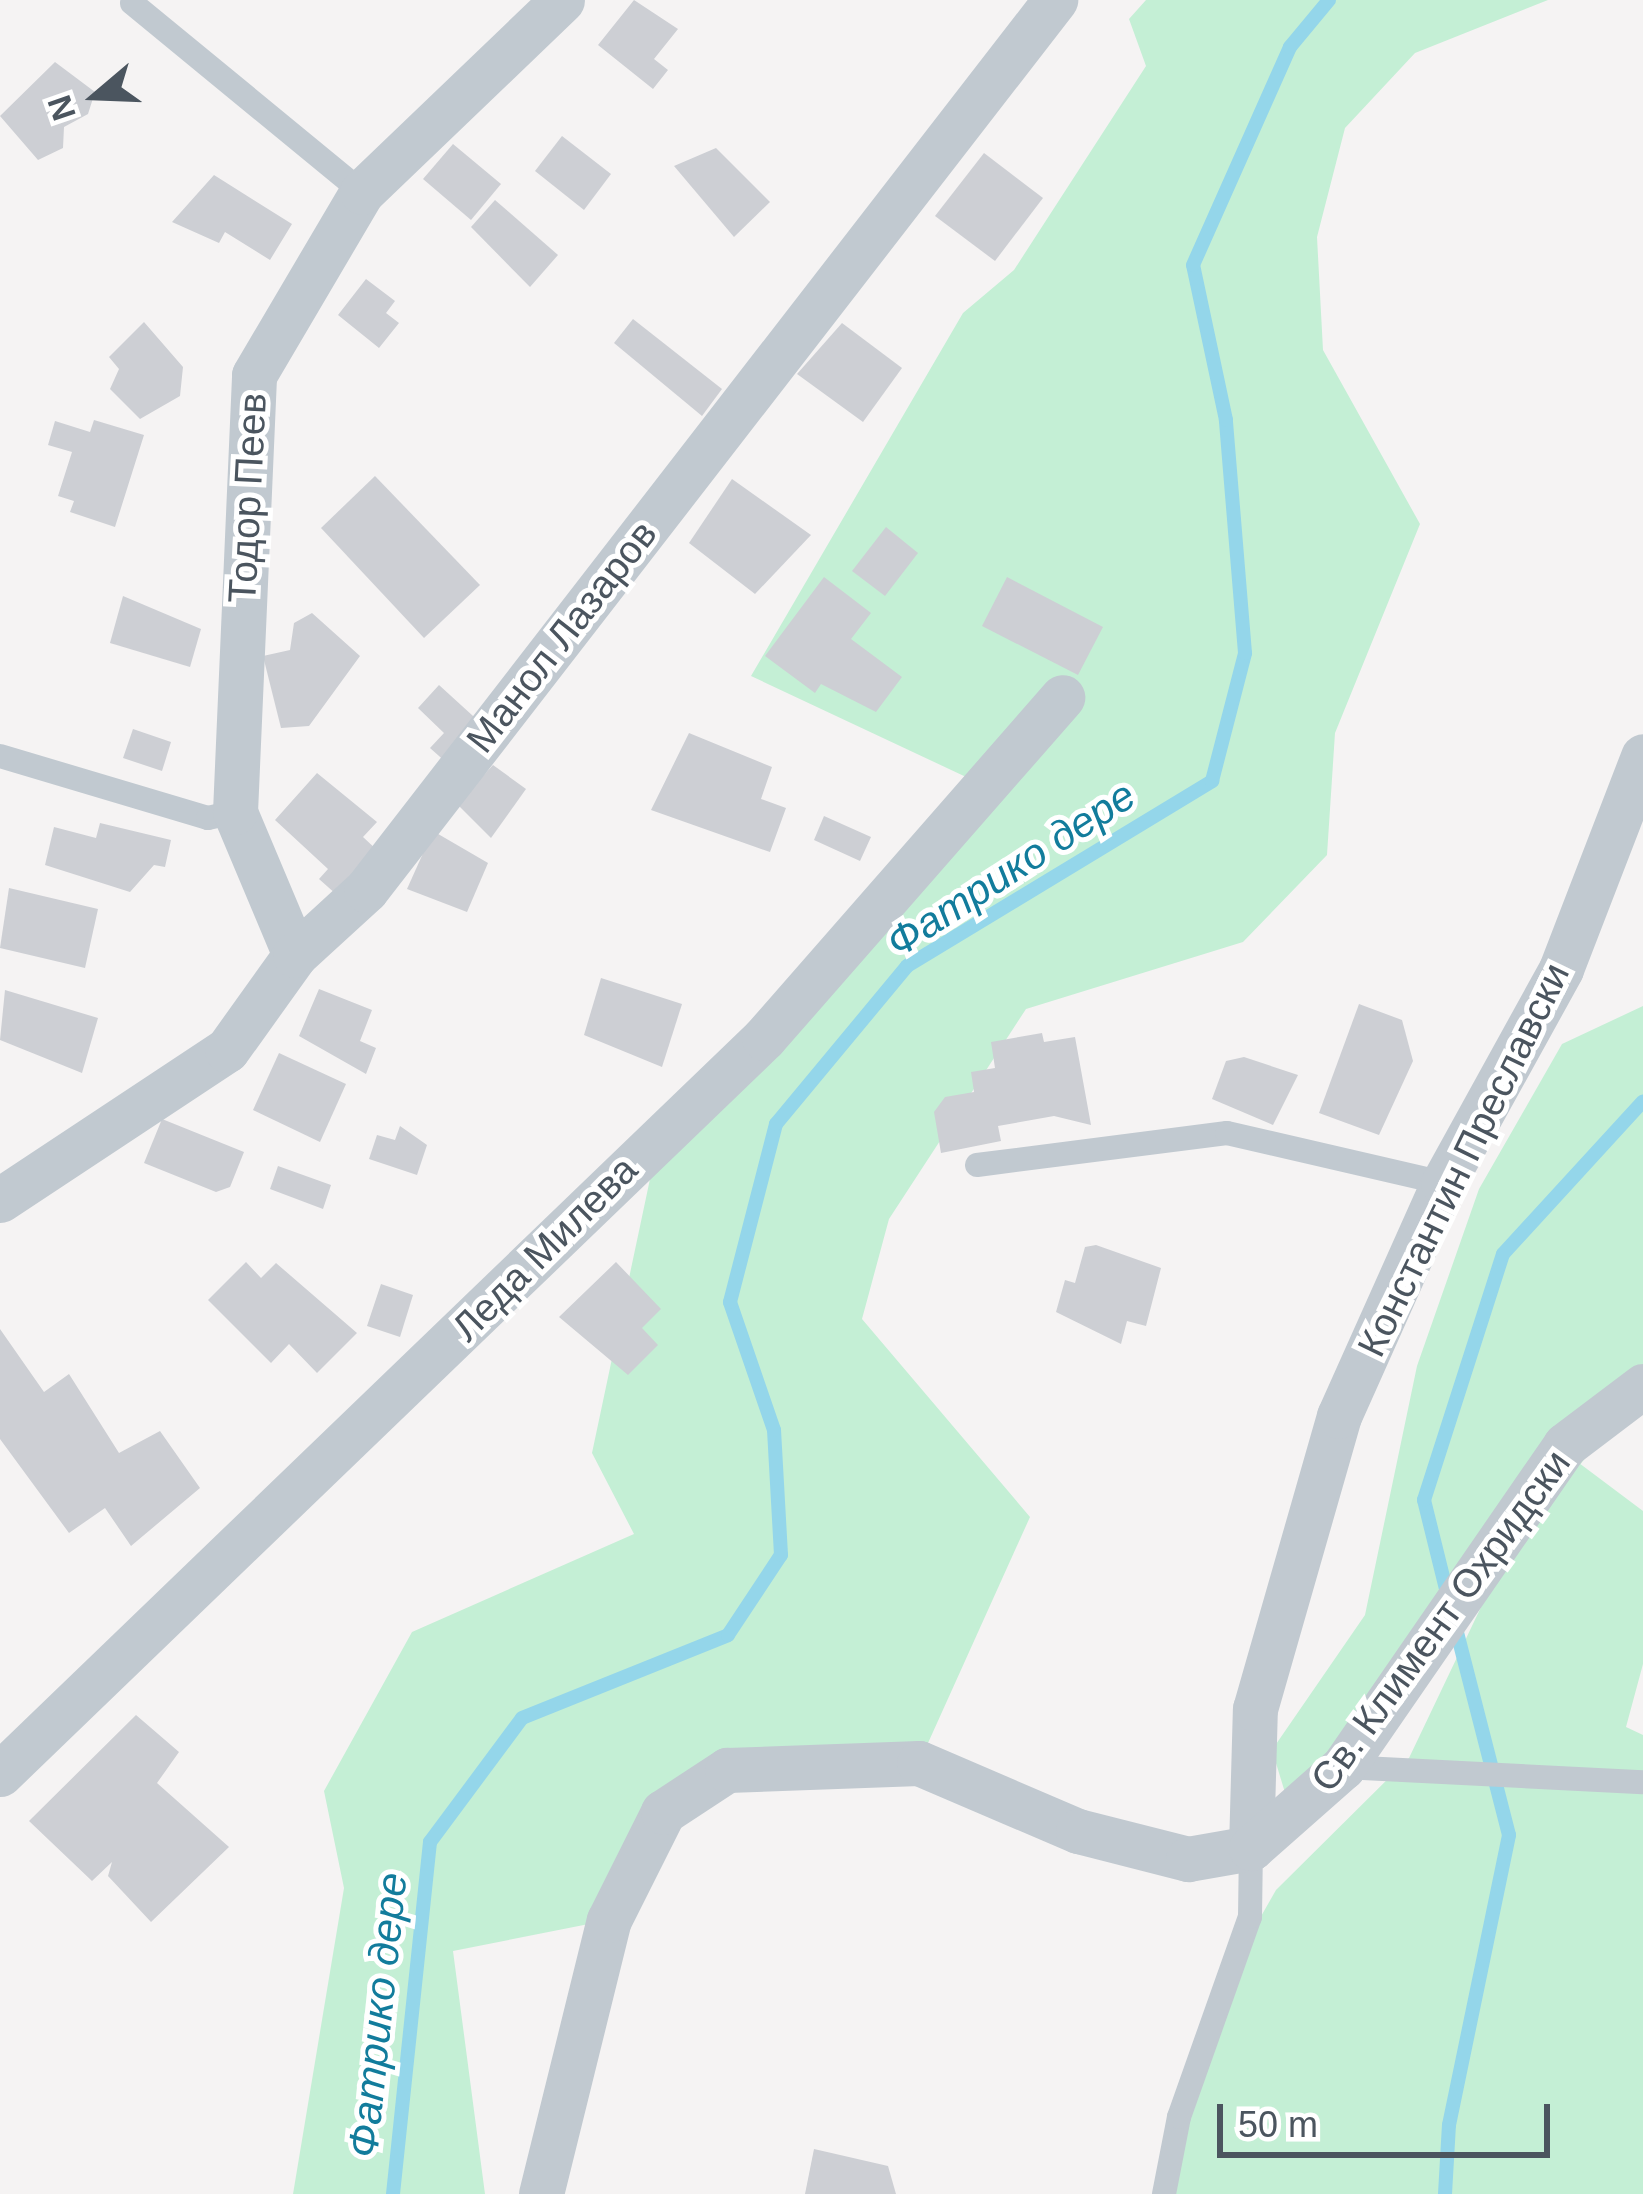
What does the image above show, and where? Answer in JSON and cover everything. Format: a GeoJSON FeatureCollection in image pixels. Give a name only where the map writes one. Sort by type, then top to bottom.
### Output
{"type":"FeatureCollection","features":[{"type":"Feature","properties":{"kind":"street","name":"Тодор Пеев"},"geometry":{"type":"LineString","coordinates":[[296,955],[235,812],[254,375],[362,192],[562,0]]}},
{"type":"Feature","properties":{"kind":"street","name":"Манол Лазаров"},"geometry":{"type":"LineString","coordinates":[[0,1200],[226,1050],[296,955],[366,890],[1055,0]]}},
{"type":"Feature","properties":{"kind":"street","name":"Леда Милева"},"geometry":{"type":"LineString","coordinates":[[0,1774],[764,1038],[1062,697]]}},
{"type":"Feature","properties":{"kind":"street","name":"Константин Преславски"},"geometry":{"type":"LineString","coordinates":[[1251,1848],[1255,1709],[1339,1416],[1443,1183],[1561,969],[1643,756]]}},
{"type":"Feature","properties":{"kind":"street","name":"Св. Климент Охридски"},"geometry":{"type":"LineString","coordinates":[[1251,1848],[1294,1822],[1343,1767],[1565,1445],[1643,1386]]}},
{"type":"Feature","properties":{"kind":"street"},"geometry":{"type":"LineString","coordinates":[[541,2194],[609,1920],[663,1812],[727,1770],[919,1762],[1078,1831],[1166,1853],[1251,1848]]}},
{"type":"Feature","properties":{"kind":"lane"},"geometry":{"type":"LineString","coordinates":[[132,3],[362,192]]}},
{"type":"Feature","properties":{"kind":"lane"},"geometry":{"type":"LineString","coordinates":[[0,756],[208,818],[235,812]]}},
{"type":"Feature","properties":{"kind":"lane"},"geometry":{"type":"LineString","coordinates":[[977,1165],[1227,1133],[1443,1183]]}},
{"type":"Feature","properties":{"kind":"lane"},"geometry":{"type":"LineString","coordinates":[[1343,1767],[1516,1782],[1643,1782]]}},
{"type":"Feature","properties":{"kind":"lane","name":"Константин Преславски"},"geometry":{"type":"LineString","coordinates":[[1164,2194],[1179,2117],[1250,1917],[1251,1848]]}},
{"type":"Feature","properties":{"kind":"green space"},"geometry":{"type":"Polygon","coordinates":[[[1146,0],[1548,0],[1415,53],[1345,128],[1317,237],[1323,350],[1420,524],[1335,733],[1327,855],[1243,942],[1026,1009],[889,1219],[862,1319],[1030,1517],[919,1763],[833,1758],[663,1812],[609,1920],[453,1951],[485,2194],[293,2194],[344,1888],[324,1791],[412,1632],[634,1534],[592,1453],[661,1127],[981,784],[751,676],[963,313],[1014,270],[1146,66],[1129,19],[1146,0]]]}},
{"type":"Feature","properties":{"kind":"green space"},"geometry":{"type":"Polygon","coordinates":[[[1643,1006],[1643,1386],[1294,1822],[1272,1750],[1365,1615],[1417,1366],[1479,1189],[1562,1044],[1643,1006]]]}},
{"type":"Feature","properties":{"kind":"green space"},"geometry":{"type":"Polygon","coordinates":[[[1579,1463],[1643,1511],[1643,1664],[1626,1727],[1643,1735],[1643,2194],[1172,2194],[1215,1997],[1276,1890],[1409,1758],[1503,1561],[1579,1463]]]}},
{"type":"Feature","properties":{"kind":"building"},"geometry":{"type":"Polygon","coordinates":[[[634,0],[678,29],[654,59],[668,70],[653,89],[598,45],[634,0]]]}},
{"type":"Feature","properties":{"kind":"building"},"geometry":{"type":"Polygon","coordinates":[[[55,62],[95,92],[88,114],[64,127],[63,148],[38,160],[0,116],[55,62]]]}},
{"type":"Feature","properties":{"kind":"building"},"geometry":{"type":"Polygon","coordinates":[[[562,136],[611,174],[584,210],[535,171],[562,136]]]}},
{"type":"Feature","properties":{"kind":"building"},"geometry":{"type":"Polygon","coordinates":[[[453,144],[501,184],[471,220],[423,179],[453,144]]]}},
{"type":"Feature","properties":{"kind":"building"},"geometry":{"type":"Polygon","coordinates":[[[716,148],[770,202],[734,237],[674,166],[716,148]]]}},
{"type":"Feature","properties":{"kind":"building"},"geometry":{"type":"Polygon","coordinates":[[[984,153],[1043,198],[995,261],[935,216],[984,153]]]}},
{"type":"Feature","properties":{"kind":"building"},"geometry":{"type":"Polygon","coordinates":[[[214,175],[292,224],[270,260],[225,232],[219,243],[172,222],[214,175]]]}},
{"type":"Feature","properties":{"kind":"building"},"geometry":{"type":"Polygon","coordinates":[[[495,200],[558,255],[530,287],[471,227],[495,200]]]}},
{"type":"Feature","properties":{"kind":"building"},"geometry":{"type":"Polygon","coordinates":[[[366,279],[395,301],[386,313],[399,323],[379,348],[338,315],[366,279]]]}},
{"type":"Feature","properties":{"kind":"building"},"geometry":{"type":"Polygon","coordinates":[[[633,319],[722,389],[702,416],[614,343],[633,319]]]}},
{"type":"Feature","properties":{"kind":"building"},"geometry":{"type":"Polygon","coordinates":[[[144,322],[183,367],[180,396],[140,419],[110,389],[119,369],[109,357],[144,322]]]}},
{"type":"Feature","properties":{"kind":"building"},"geometry":{"type":"Polygon","coordinates":[[[842,323],[902,368],[863,422],[797,374],[842,323]]]}},
{"type":"Feature","properties":{"kind":"building"},"geometry":{"type":"Polygon","coordinates":[[[94,420],[144,435],[115,527],[70,512],[74,501],[58,496],[72,452],[48,445],[55,421],[90,432],[94,420]]]}},
{"type":"Feature","properties":{"kind":"building"},"geometry":{"type":"Polygon","coordinates":[[[375,476],[480,585],[424,638],[321,528],[375,476]]]}},
{"type":"Feature","properties":{"kind":"building"},"geometry":{"type":"Polygon","coordinates":[[[732,479],[811,535],[755,594],[689,543],[732,479]]]}},
{"type":"Feature","properties":{"kind":"building"},"geometry":{"type":"Polygon","coordinates":[[[886,527],[918,553],[885,596],[852,571],[886,527]]]}},
{"type":"Feature","properties":{"kind":"building"},"geometry":{"type":"Polygon","coordinates":[[[824,577],[871,613],[851,639],[902,677],[876,712],[821,684],[815,693],[765,656],[824,577]]]}},
{"type":"Feature","properties":{"kind":"building"},"geometry":{"type":"Polygon","coordinates":[[[1007,577],[1103,627],[1078,675],[982,626],[1007,577]]]}},
{"type":"Feature","properties":{"kind":"building"},"geometry":{"type":"Polygon","coordinates":[[[123,596],[201,629],[190,667],[110,643],[123,596]]]}},
{"type":"Feature","properties":{"kind":"building"},"geometry":{"type":"Polygon","coordinates":[[[312,613],[360,656],[309,726],[281,728],[263,656],[290,650],[294,623],[312,613]]]}},
{"type":"Feature","properties":{"kind":"building"},"geometry":{"type":"Polygon","coordinates":[[[439,685],[484,726],[448,764],[430,748],[444,733],[418,708],[439,685]]]}},
{"type":"Feature","properties":{"kind":"building"},"geometry":{"type":"Polygon","coordinates":[[[133,729],[171,742],[162,771],[123,758],[133,729]]]}},
{"type":"Feature","properties":{"kind":"building"},"geometry":{"type":"Polygon","coordinates":[[[689,733],[772,767],[761,799],[786,808],[770,852],[651,810],[689,733]]]}},
{"type":"Feature","properties":{"kind":"building"},"geometry":{"type":"Polygon","coordinates":[[[493,765],[526,789],[491,838],[457,804],[493,765]]]}},
{"type":"Feature","properties":{"kind":"building"},"geometry":{"type":"Polygon","coordinates":[[[317,773],[377,822],[363,837],[378,851],[337,895],[319,879],[328,869],[275,820],[317,773]]]}},
{"type":"Feature","properties":{"kind":"building"},"geometry":{"type":"Polygon","coordinates":[[[824,816],[871,837],[860,861],[814,840],[824,816]]]}},
{"type":"Feature","properties":{"kind":"building"},"geometry":{"type":"Polygon","coordinates":[[[100,823],[171,840],[165,867],[154,865],[130,892],[45,865],[54,827],[96,838],[100,823]]]}},
{"type":"Feature","properties":{"kind":"building"},"geometry":{"type":"Polygon","coordinates":[[[433,831],[488,863],[467,912],[407,889],[433,831]]]}},
{"type":"Feature","properties":{"kind":"building"},"geometry":{"type":"Polygon","coordinates":[[[9,888],[98,909],[85,968],[0,948],[9,888]]]}},
{"type":"Feature","properties":{"kind":"building"},"geometry":{"type":"Polygon","coordinates":[[[601,978],[682,1004],[662,1067],[584,1035],[601,978]]]}},
{"type":"Feature","properties":{"kind":"building"},"geometry":{"type":"Polygon","coordinates":[[[319,989],[372,1010],[360,1041],[376,1048],[366,1074],[299,1036],[319,989]]]}},
{"type":"Feature","properties":{"kind":"building"},"geometry":{"type":"Polygon","coordinates":[[[5,990],[98,1018],[82,1073],[0,1040],[5,990]]]}},
{"type":"Feature","properties":{"kind":"building"},"geometry":{"type":"Polygon","coordinates":[[[1359,1004],[1402,1020],[1413,1061],[1379,1135],[1319,1113],[1359,1004]]]}},
{"type":"Feature","properties":{"kind":"building"},"geometry":{"type":"Polygon","coordinates":[[[1042,1033],[1044,1042],[1075,1037],[1091,1125],[1054,1116],[998,1126],[1001,1141],[941,1153],[934,1112],[945,1097],[974,1092],[971,1072],[995,1068],[991,1042],[1042,1033]]]}},
{"type":"Feature","properties":{"kind":"building"},"geometry":{"type":"Polygon","coordinates":[[[279,1053],[346,1084],[320,1142],[253,1110],[279,1053]]]}},
{"type":"Feature","properties":{"kind":"building"},"geometry":{"type":"Polygon","coordinates":[[[1244,1057],[1298,1075],[1273,1125],[1212,1099],[1226,1061],[1244,1057]]]}},
{"type":"Feature","properties":{"kind":"building"},"geometry":{"type":"Polygon","coordinates":[[[162,1119],[244,1152],[230,1187],[216,1192],[144,1163],[162,1119]]]}},
{"type":"Feature","properties":{"kind":"building"},"geometry":{"type":"Polygon","coordinates":[[[400,1126],[427,1145],[417,1175],[369,1159],[377,1135],[395,1140],[400,1126]]]}},
{"type":"Feature","properties":{"kind":"building"},"geometry":{"type":"Polygon","coordinates":[[[278,1166],[331,1185],[323,1209],[270,1189],[278,1166]]]}},
{"type":"Feature","properties":{"kind":"building"},"geometry":{"type":"Polygon","coordinates":[[[1096,1245],[1161,1268],[1146,1326],[1127,1321],[1121,1344],[1056,1312],[1065,1280],[1075,1283],[1085,1247],[1096,1245]]]}},
{"type":"Feature","properties":{"kind":"building"},"geometry":{"type":"Polygon","coordinates":[[[246,1262],[261,1278],[276,1263],[357,1333],[317,1373],[289,1344],[271,1363],[208,1300],[246,1262]]]}},
{"type":"Feature","properties":{"kind":"building"},"geometry":{"type":"Polygon","coordinates":[[[616,1262],[661,1309],[642,1328],[658,1345],[628,1375],[559,1317],[616,1262]]]}},
{"type":"Feature","properties":{"kind":"building"},"geometry":{"type":"Polygon","coordinates":[[[381,1284],[413,1295],[400,1337],[367,1326],[381,1284]]]}},
{"type":"Feature","properties":{"kind":"building"},"geometry":{"type":"Polygon","coordinates":[[[0,1329],[44,1392],[69,1374],[119,1453],[160,1431],[200,1488],[131,1546],[105,1508],[69,1533],[0,1439],[0,1329]]]}},
{"type":"Feature","properties":{"kind":"building"},"geometry":{"type":"Polygon","coordinates":[[[136,1715],[179,1752],[157,1783],[229,1847],[151,1922],[108,1876],[112,1862],[92,1881],[29,1821],[136,1715]]]}},
{"type":"Feature","properties":{"kind":"building"},"geometry":{"type":"Polygon","coordinates":[[[814,2149],[888,2166],[896,2194],[805,2194],[814,2149]]]}},
{"type":"Feature","properties":{"kind":"waterway","name":"Фатрико дере"},"geometry":{"type":"LineString","coordinates":[[393,2194],[430,1842],[522,1718],[728,1635],[781,1555],[774,1430],[730,1302],[776,1124],[907,966],[1212,781],[1245,653],[1226,420],[1193,265],[1290,47],[1329,0]]}},
{"type":"Feature","properties":{"kind":"waterway"},"geometry":{"type":"LineString","coordinates":[[1448,1597],[1424,1500],[1503,1254],[1643,1101]]}},
{"type":"Feature","properties":{"kind":"waterway"},"geometry":{"type":"LineString","coordinates":[[1445,2194],[1449,2125],[1509,1835],[1455,1624]]}}]}
